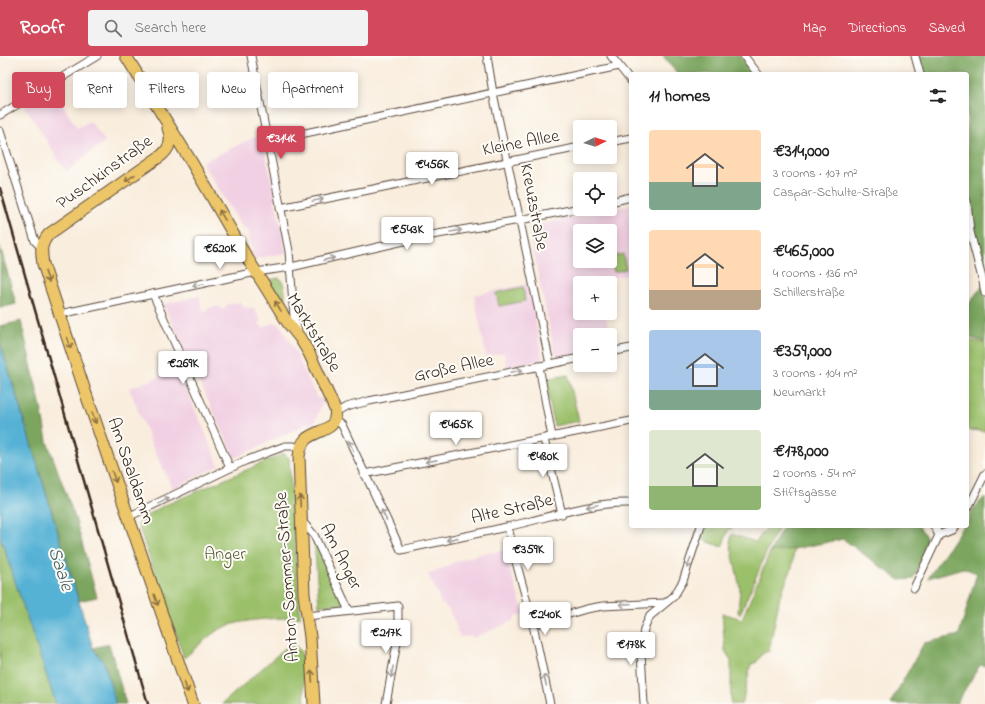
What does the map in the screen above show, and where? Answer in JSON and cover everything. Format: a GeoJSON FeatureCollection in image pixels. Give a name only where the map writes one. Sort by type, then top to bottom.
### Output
{"type":"FeatureCollection","features":[{"type":"Feature","properties":{"kind":"main road"},"geometry":{"type":"LineString","coordinates":[[126,56],[164,118]]}},
{"type":"Feature","properties":{"kind":"main road","name":"Puschkinstraße"},"geometry":{"type":"LineString","coordinates":[[41,248],[42,243],[50,234],[167,151],[171,142],[170,133],[164,118]]}},
{"type":"Feature","properties":{"kind":"main road","name":"Marktstraße"},"geometry":{"type":"LineString","coordinates":[[164,118],[256,272],[309,353],[334,404],[336,416]]}},
{"type":"Feature","properties":{"kind":"main road"},"geometry":{"type":"LineString","coordinates":[[162,156],[172,152],[181,153],[192,163]]}},
{"type":"Feature","properties":{"kind":"main road","name":"Am Saaldamm"},"geometry":{"type":"LineString","coordinates":[[41,248],[43,264],[193,704]]}},
{"type":"Feature","properties":{"kind":"main road"},"geometry":{"type":"LineString","coordinates":[[300,448],[305,440],[328,428],[336,416]]}},
{"type":"Feature","properties":{"kind":"main road","name":"Anton-Sommer-Straße"},"geometry":{"type":"LineString","coordinates":[[300,448],[298,468],[304,594],[310,637],[314,704]]}},
{"type":"Feature","properties":{"kind":"street"},"geometry":{"type":"LineString","coordinates":[[0,115],[96,56]]}},
{"type":"Feature","properties":{"kind":"street"},"geometry":{"type":"LineString","coordinates":[[251,56],[289,250],[294,317],[300,338]]}},
{"type":"Feature","properties":{"kind":"street","name":"Kreuzstraße"},"geometry":{"type":"LineString","coordinates":[[487,56],[493,93],[509,161],[550,364]]}},
{"type":"Feature","properties":{"kind":"street"},"geometry":{"type":"LineString","coordinates":[[611,56],[629,78]]}},
{"type":"Feature","properties":{"kind":"street"},"geometry":{"type":"LineString","coordinates":[[744,56],[757,72]]}},
{"type":"Feature","properties":{"kind":"street"},"geometry":{"type":"LineString","coordinates":[[915,56],[919,72]]}},
{"type":"Feature","properties":{"kind":"street"},"geometry":{"type":"LineString","coordinates":[[268,140],[619,66]]}},
{"type":"Feature","properties":{"kind":"street"},"geometry":{"type":"LineString","coordinates":[[0,132],[35,240],[41,248]]}},
{"type":"Feature","properties":{"kind":"street"},"geometry":{"type":"LineString","coordinates":[[617,141],[629,138]]}},
{"type":"Feature","properties":{"kind":"street","name":"Kleine Allee"},"geometry":{"type":"LineString","coordinates":[[280,208],[573,148]]}},
{"type":"Feature","properties":{"kind":"street"},"geometry":{"type":"LineString","coordinates":[[617,200],[629,197]]}},
{"type":"Feature","properties":{"kind":"street"},"geometry":{"type":"LineString","coordinates":[[60,314],[256,272],[291,267],[426,236],[573,209]]}},
{"type":"Feature","properties":{"kind":"street"},"geometry":{"type":"LineString","coordinates":[[969,222],[970,232],[985,293]]}},
{"type":"Feature","properties":{"kind":"street"},"geometry":{"type":"LineString","coordinates":[[153,294],[230,468]]}},
{"type":"Feature","properties":{"kind":"street"},"geometry":{"type":"LineString","coordinates":[[617,351],[629,348]]}},
{"type":"Feature","properties":{"kind":"street","name":"Große Allee"},"geometry":{"type":"LineString","coordinates":[[336,416],[346,407],[369,401],[573,359]]}},
{"type":"Feature","properties":{"kind":"street"},"geometry":{"type":"LineString","coordinates":[[538,366],[552,437]]}},
{"type":"Feature","properties":{"kind":"street","name":"Marktstraße"},"geometry":{"type":"LineString","coordinates":[[336,416],[342,425],[401,550]]}},
{"type":"Feature","properties":{"kind":"street"},"geometry":{"type":"LineString","coordinates":[[364,474],[629,421]]}},
{"type":"Feature","properties":{"kind":"street"},"geometry":{"type":"LineString","coordinates":[[544,439],[562,514]]}},
{"type":"Feature","properties":{"kind":"street"},"geometry":{"type":"LineString","coordinates":[[128,517],[158,504],[230,468],[285,446],[300,448]]}},
{"type":"Feature","properties":{"kind":"street"},"geometry":{"type":"LineString","coordinates":[[969,506],[985,474]]}},
{"type":"Feature","properties":{"kind":"street","name":"Alte Straße"},"geometry":{"type":"LineString","coordinates":[[401,550],[508,527],[603,504],[629,503]]}},
{"type":"Feature","properties":{"kind":"street","name":"Am Anger"},"geometry":{"type":"LineString","coordinates":[[301,520],[314,535],[349,610]]}},
{"type":"Feature","properties":{"kind":"street"},"geometry":{"type":"LineString","coordinates":[[508,527],[532,622],[550,704]]}},
{"type":"Feature","properties":{"kind":"street"},"geometry":{"type":"LineString","coordinates":[[644,704],[640,653],[644,630],[650,616],[674,596],[683,581],[700,528]]}},
{"type":"Feature","properties":{"kind":"street"},"geometry":{"type":"LineString","coordinates":[[935,528],[939,536]]}},
{"type":"Feature","properties":{"kind":"street"},"geometry":{"type":"LineString","coordinates":[[914,588],[939,536],[954,528]]}},
{"type":"Feature","properties":{"kind":"street"},"geometry":{"type":"LineString","coordinates":[[532,622],[603,606],[664,603]]}},
{"type":"Feature","properties":{"kind":"street"},"geometry":{"type":"LineString","coordinates":[[308,616],[349,610],[398,606],[398,637],[386,704]]}},
{"type":"Feature","properties":{"kind":"shaded area"},"geometry":{"type":"Polygon","coordinates":[[[26,108],[65,108],[77,128],[90,121],[105,141],[66,172],[26,108]]]}},
{"type":"Feature","properties":{"kind":"shaded area"},"geometry":{"type":"Polygon","coordinates":[[[262,136],[286,253],[254,259],[248,230],[240,224],[202,162],[253,138],[262,136]]]}},
{"type":"Feature","properties":{"kind":"shaded area"},"geometry":{"type":"Polygon","coordinates":[[[629,205],[629,274],[617,277],[573,276],[573,320],[607,320],[608,328],[573,328],[573,355],[556,358],[528,227],[580,216],[617,216],[617,208],[629,205]]]}},
{"type":"Feature","properties":{"kind":"shaded area"},"geometry":{"type":"Polygon","coordinates":[[[528,284],[543,360],[507,367],[504,353],[486,356],[474,295],[528,284]]]}},
{"type":"Feature","properties":{"kind":"shaded area"},"geometry":{"type":"Polygon","coordinates":[[[199,296],[203,312],[208,310],[208,308],[220,306],[220,309],[226,308],[226,305],[241,302],[243,306],[248,308],[253,307],[261,320],[258,322],[263,328],[275,322],[279,324],[291,343],[317,399],[321,397],[323,401],[314,424],[310,426],[309,423],[235,458],[163,304],[199,296]]]}},
{"type":"Feature","properties":{"kind":"shaded area"},"geometry":{"type":"Polygon","coordinates":[[[178,370],[219,465],[177,487],[172,488],[151,443],[129,388],[178,370]]]}},
{"type":"Feature","properties":{"kind":"shaded area"},"geometry":{"type":"Polygon","coordinates":[[[504,550],[524,614],[514,618],[515,620],[474,638],[472,636],[460,637],[448,608],[446,609],[444,604],[442,605],[428,574],[449,566],[449,564],[486,552],[491,551],[492,553],[504,550]]]}},
{"type":"Feature","properties":{"kind":"green space"},"geometry":{"type":"Polygon","coordinates":[[[663,56],[740,56],[752,72],[676,72],[663,56]]]}},
{"type":"Feature","properties":{"kind":"green space"},"geometry":{"type":"Polygon","coordinates":[[[917,56],[985,56],[985,281],[971,232],[969,208],[969,72],[922,72],[917,56]]]}},
{"type":"Feature","properties":{"kind":"green space"},"geometry":{"type":"Polygon","coordinates":[[[0,246],[16,304],[0,308],[0,246]]]}},
{"type":"Feature","properties":{"kind":"green space"},"geometry":{"type":"Polygon","coordinates":[[[623,254],[626,269],[614,272],[613,268],[617,268],[617,255],[623,254]]]}},
{"type":"Feature","properties":{"kind":"green space"},"geometry":{"type":"Polygon","coordinates":[[[279,278],[285,289],[284,303],[268,280],[279,278]]]}},
{"type":"Feature","properties":{"kind":"green space"},"geometry":{"type":"Polygon","coordinates":[[[985,282],[985,342],[969,338],[969,303],[985,282]]]}},
{"type":"Feature","properties":{"kind":"green space"},"geometry":{"type":"Polygon","coordinates":[[[523,287],[525,301],[499,306],[496,293],[523,287]]]}},
{"type":"Feature","properties":{"kind":"green space"},"geometry":{"type":"Polygon","coordinates":[[[21,321],[41,407],[47,441],[76,521],[97,597],[79,601],[0,342],[0,326],[21,321]]]}},
{"type":"Feature","properties":{"kind":"green space"},"geometry":{"type":"Polygon","coordinates":[[[969,340],[985,343],[985,431],[969,430],[969,340]]]}},
{"type":"Feature","properties":{"kind":"green space"},"geometry":{"type":"Polygon","coordinates":[[[568,375],[579,421],[554,426],[545,379],[568,375]]]}},
{"type":"Feature","properties":{"kind":"green space","name":"Anger"},"geometry":{"type":"Polygon","coordinates":[[[283,454],[289,458],[300,617],[248,621],[229,625],[211,635],[184,658],[138,525],[146,516],[161,507],[283,454]]]}},
{"type":"Feature","properties":{"kind":"green space"},"geometry":{"type":"Polygon","coordinates":[[[985,497],[985,666],[980,665],[956,704],[890,704],[924,643],[959,635],[977,573],[963,568],[928,578],[962,528],[969,528],[969,518],[985,497]]]}},
{"type":"Feature","properties":{"kind":"green space"},"geometry":{"type":"Polygon","coordinates":[[[706,528],[733,528],[729,529],[722,547],[701,539],[706,528]]]}},
{"type":"Feature","properties":{"kind":"green space"},"geometry":{"type":"Polygon","coordinates":[[[766,528],[779,528],[770,544],[740,614],[738,613],[740,588],[730,542],[732,534],[756,542],[766,528]]]}},
{"type":"Feature","properties":{"kind":"green space"},"geometry":{"type":"Polygon","coordinates":[[[920,528],[926,537],[927,547],[913,579],[899,580],[843,539],[794,549],[770,552],[782,529],[920,528]]]}},
{"type":"Feature","properties":{"kind":"green space"},"geometry":{"type":"Polygon","coordinates":[[[0,536],[56,704],[0,704],[0,536]]]}},
{"type":"Feature","properties":{"kind":"green space"},"geometry":{"type":"Polygon","coordinates":[[[314,538],[345,604],[319,606],[314,538]]]}},
{"type":"Feature","properties":{"kind":"green space"},"geometry":{"type":"Polygon","coordinates":[[[794,549],[792,568],[780,596],[769,651],[763,653],[756,663],[751,664],[742,704],[731,704],[731,660],[725,651],[722,613],[742,619],[770,552],[794,549]]]}},
{"type":"Feature","properties":{"kind":"green space"},"geometry":{"type":"Polygon","coordinates":[[[109,644],[126,704],[116,704],[104,663],[93,648],[109,644]]]}},
{"type":"Feature","properties":{"kind":"green space"},"geometry":{"type":"Polygon","coordinates":[[[294,646],[300,650],[302,657],[305,704],[222,704],[284,649],[294,646]]]}},
{"type":"Feature","properties":{"kind":"water","name":"Saale"},"geometry":{"type":"Polygon","coordinates":[[[0,342],[93,648],[104,663],[116,704],[56,704],[0,536],[0,342]]]}},
{"type":"Feature","properties":{"kind":"railway"},"geometry":{"type":"LineString","coordinates":[[0,188],[148,704]]}}]}
